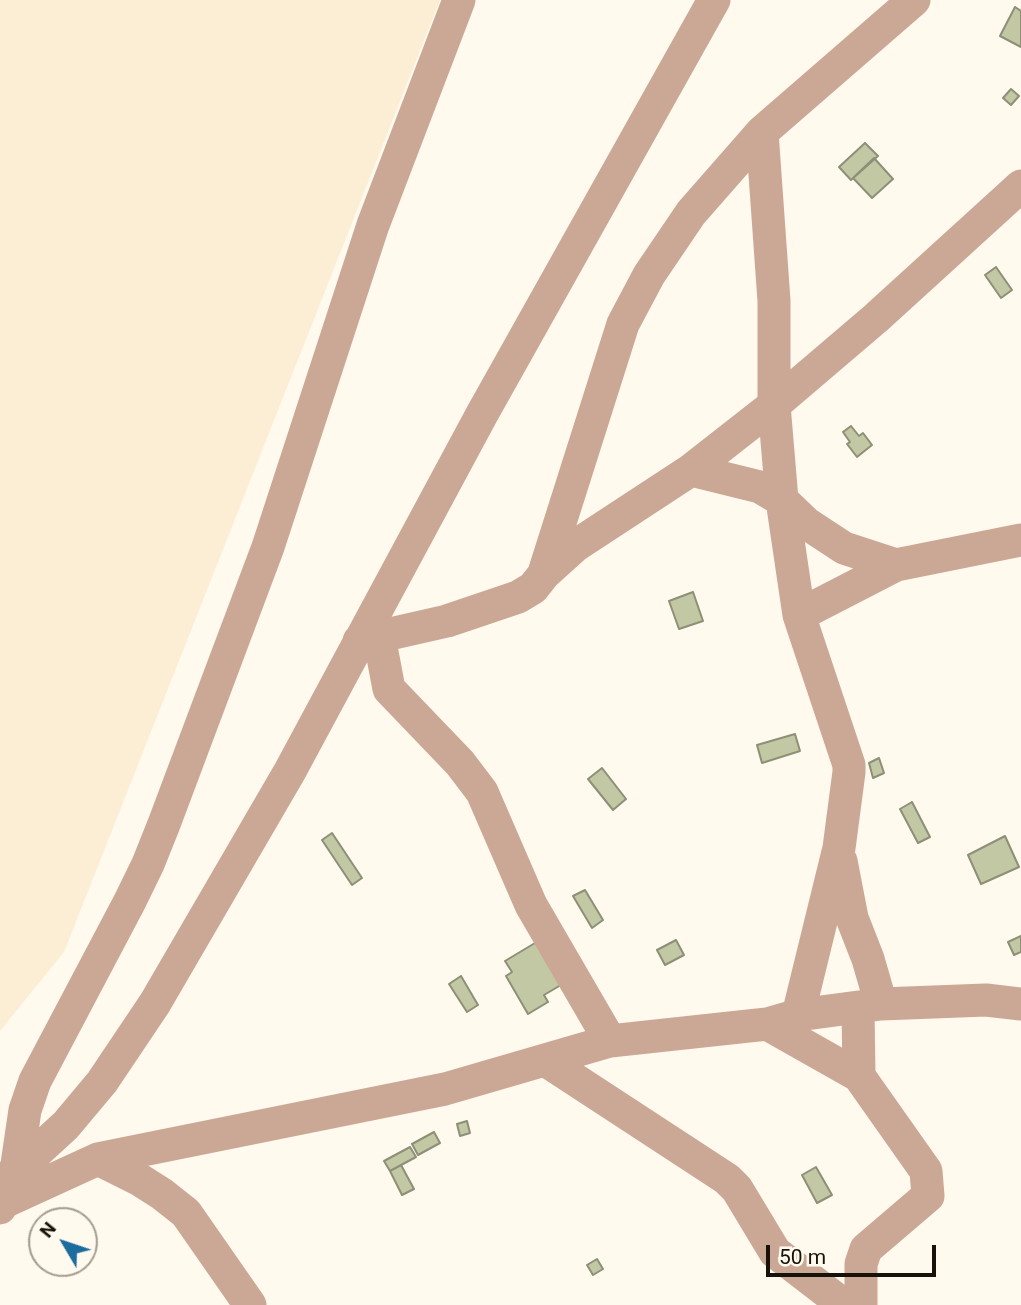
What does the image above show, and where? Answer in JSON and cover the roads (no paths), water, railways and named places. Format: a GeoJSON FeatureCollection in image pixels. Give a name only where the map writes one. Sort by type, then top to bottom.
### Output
{"type":"FeatureCollection","features":[{"type":"Feature","properties":{"kind":"street"},"geometry":{"type":"LineString","coordinates":[[4,1191],[35,1081],[142,876],[164,824],[268,547],[373,225],[458,0]]}},
{"type":"Feature","properties":{"kind":"street"},"geometry":{"type":"LineString","coordinates":[[4,1191],[66,1125],[129,1044],[369,639],[481,414],[715,0]]}},
{"type":"Feature","properties":{"kind":"street"},"geometry":{"type":"LineString","coordinates":[[544,574],[622,324],[649,275],[691,213],[761,132],[914,0]]}},
{"type":"Feature","properties":{"kind":"street"},"geometry":{"type":"LineString","coordinates":[[761,132],[774,301],[774,405],[782,500],[799,615],[849,765],[839,848],[782,1019]]}},
{"type":"Feature","properties":{"kind":"street"},"geometry":{"type":"LineString","coordinates":[[369,639],[447,621],[518,597],[533,587],[575,546],[691,470],[774,405],[876,318],[1021,186]]}},
{"type":"Feature","properties":{"kind":"street"},"geometry":{"type":"LineString","coordinates":[[691,470],[760,486],[782,500],[806,523],[844,548],[896,565]]}},
{"type":"Feature","properties":{"kind":"street"},"geometry":{"type":"LineString","coordinates":[[799,615],[896,565],[1021,540]]}},
{"type":"Feature","properties":{"kind":"street"},"geometry":{"type":"LineString","coordinates":[[369,639],[389,689],[460,762],[482,792],[531,905],[610,1041]]}},
{"type":"Feature","properties":{"kind":"street"},"geometry":{"type":"LineString","coordinates":[[839,848],[852,918],[868,960],[870,1007],[859,1076]]}},
{"type":"Feature","properties":{"kind":"street"},"geometry":{"type":"LineString","coordinates":[[4,1191],[98,1159],[444,1089],[610,1041],[870,1007],[986,1000],[1021,993]]}},
{"type":"Feature","properties":{"kind":"street"},"geometry":{"type":"LineString","coordinates":[[986,1000],[1021,1004]]}},
{"type":"Feature","properties":{"kind":"street"},"geometry":{"type":"LineString","coordinates":[[782,1019],[859,1076],[926,1171],[928,1196],[866,1249],[861,1264],[861,1305]]}},
{"type":"Feature","properties":{"kind":"street"},"geometry":{"type":"LineString","coordinates":[[545,1060],[727,1179],[737,1189],[775,1252],[805,1290],[845,1305]]}},
{"type":"Feature","properties":{"kind":"street"},"geometry":{"type":"LineString","coordinates":[[98,1159],[140,1180],[186,1213],[250,1305]]}}]}
